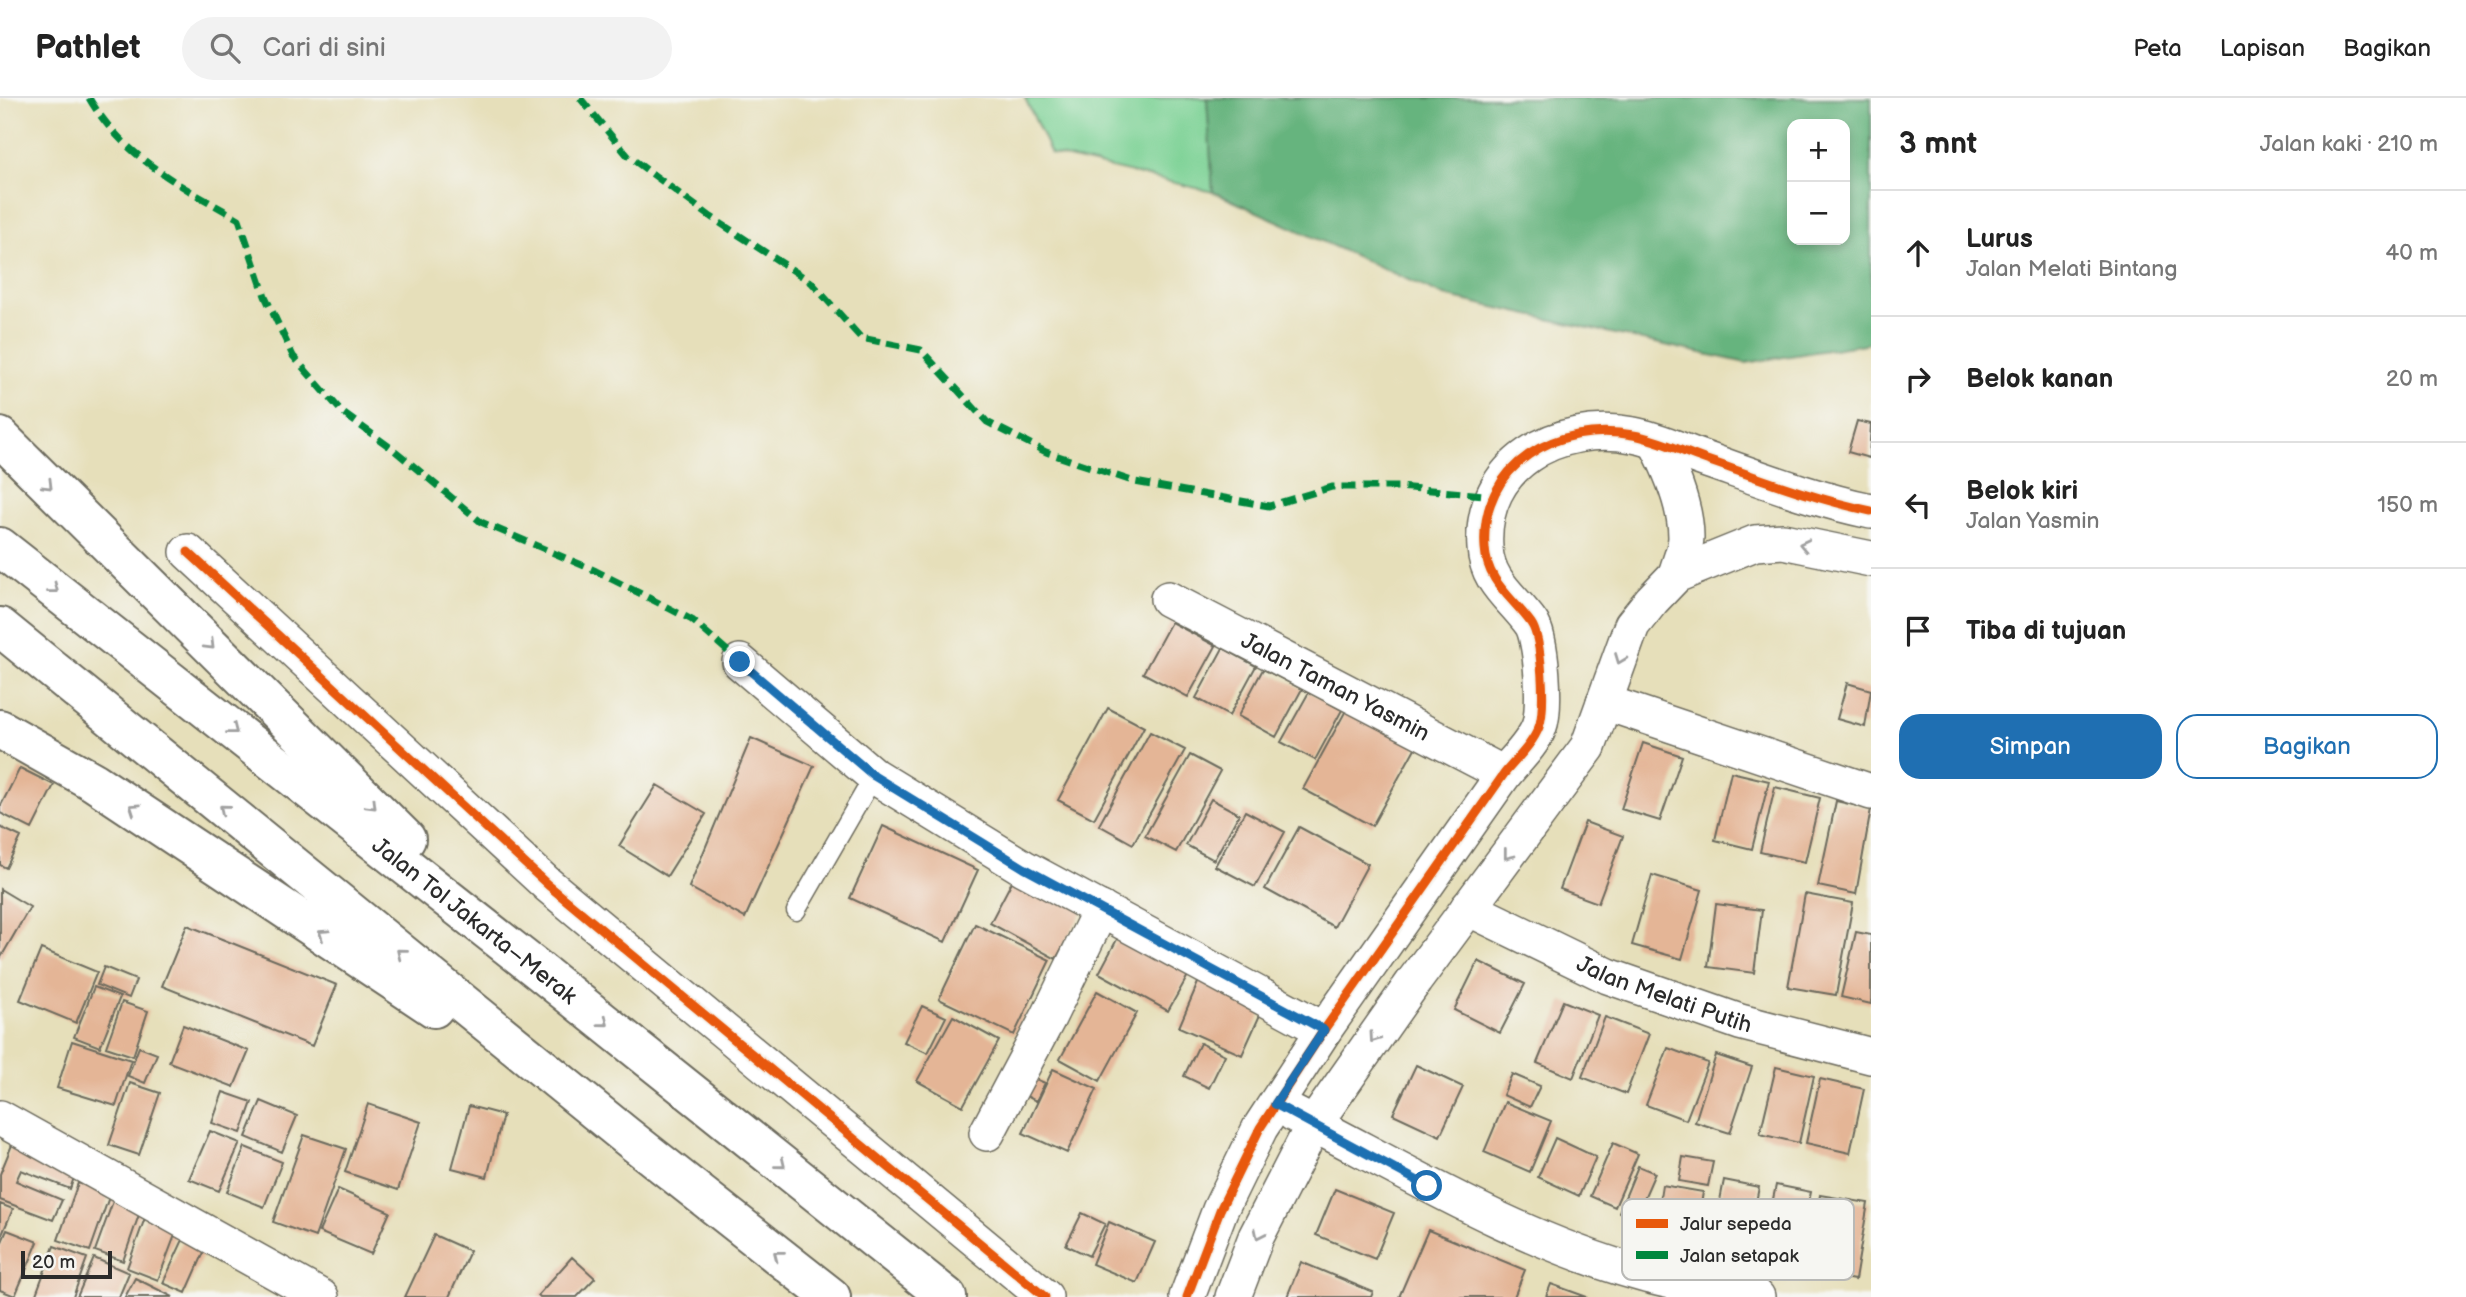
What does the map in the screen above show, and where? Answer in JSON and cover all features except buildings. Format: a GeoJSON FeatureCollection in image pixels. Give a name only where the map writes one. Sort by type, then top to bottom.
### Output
{"type":"FeatureCollection","features":[{"type":"Feature","properties":{"kind":"highway"},"geometry":{"type":"LineString","coordinates":[[0,437],[537,969]]}},
{"type":"Feature","properties":{"kind":"highway","name":"Jalan Tol Jakarta–Merak"},"geometry":{"type":"LineString","coordinates":[[0,547],[537,969],[947,1297]]}},
{"type":"Feature","properties":{"kind":"highway"},"geometry":{"type":"LineString","coordinates":[[0,627],[625,1135],[831,1297]]}},
{"type":"Feature","properties":{"kind":"highway"},"geometry":{"type":"LineString","coordinates":[[0,729],[94,782],[625,1135]]}},
{"type":"Feature","properties":{"kind":"street"},"geometry":{"type":"LineString","coordinates":[[1186,1297],[1220,1210],[1260,1128],[1324,1030],[1504,774],[1534,738],[1543,706],[1538,640],[1533,625],[1496,585],[1485,548],[1486,517],[1504,476],[1521,458],[1546,443],[1574,434],[1633,435],[1823,501],[1871,511]]}},
{"type":"Feature","properties":{"kind":"street"},"geometry":{"type":"LineString","coordinates":[[1233,1297],[1256,1237],[1314,1124],[1468,908],[1588,747],[1632,625],[1676,575],[1686,539],[1685,528],[1667,464],[1656,442]]}},
{"type":"Feature","properties":{"kind":"street"},"geometry":{"type":"LineString","coordinates":[[1676,575],[1755,543],[1783,541],[1871,559]]}},
{"type":"Feature","properties":{"kind":"street"},"geometry":{"type":"LineString","coordinates":[[188,552],[548,885],[1045,1297]]}},
{"type":"Feature","properties":{"kind":"street","name":"Jalan Taman Yasmin"},"geometry":{"type":"LineString","coordinates":[[1168,599],[1504,774]]}},
{"type":"Feature","properties":{"kind":"street"},"geometry":{"type":"LineString","coordinates":[[740,662],[874,776],[1024,868],[1324,1030]]}},
{"type":"Feature","properties":{"kind":"street"},"geometry":{"type":"LineString","coordinates":[[1604,702],[1871,792]]}},
{"type":"Feature","properties":{"kind":"street","name":"Jalan Melati Putih"},"geometry":{"type":"LineString","coordinates":[[1468,908],[1608,976],[1740,1022],[1871,1056]]}},
{"type":"Feature","properties":{"kind":"street"},"geometry":{"type":"LineString","coordinates":[[987,1133],[1049,1016],[1101,909]]}},
{"type":"Feature","properties":{"kind":"street"},"geometry":{"type":"LineString","coordinates":[[1275,1104],[1427,1186],[1557,1243],[1622,1267]]}},
{"type":"Feature","properties":{"kind":"street"},"geometry":{"type":"LineString","coordinates":[[0,1118],[321,1297]]}},
{"type":"Feature","properties":{"kind":"street"},"geometry":{"type":"LineString","coordinates":[[1672,1280],[1757,1297]]}},
{"type":"Feature","properties":{"kind":"lane"},"geometry":{"type":"LineString","coordinates":[[796,911],[874,776]]}},
{"type":"Feature","properties":{"kind":"green space"},"geometry":{"type":"Polygon","coordinates":[[[1025,98],[1207,98],[1213,192],[1051,154],[1025,98]]]}},
{"type":"Feature","properties":{"kind":"green space"},"geometry":{"type":"Polygon","coordinates":[[[1207,98],[1871,98],[1871,343],[1746,363],[1444,296],[1213,192],[1207,98]]]}},
{"type":"Feature","properties":{"kind":"marked path"},"geometry":{"type":"LineString","coordinates":[[89,98],[119,138],[155,169],[239,219],[265,296],[293,356],[343,413],[394,450],[481,522],[596,571],[692,620],[740,662]]}},
{"type":"Feature","properties":{"kind":"marked path"},"geometry":{"type":"LineString","coordinates":[[580,98],[628,156],[711,217],[811,282],[861,338],[921,350],[987,422],[1046,452],[1135,482],[1269,506],[1332,487],[1400,487],[1493,496]]}},
{"type":"Feature","properties":{"kind":"cycle path"},"geometry":{"type":"LineString","coordinates":[[1187,1297],[1220,1210],[1260,1128],[1324,1030],[1539,727],[1542,674],[1535,631],[1495,580],[1485,548],[1487,518],[1495,493],[1509,472],[1529,455],[1552,442],[1577,435],[1605,432],[1633,435],[1807,494],[1871,511]]}},
{"type":"Feature","properties":{"kind":"cycle path"},"geometry":{"type":"LineString","coordinates":[[188,552],[548,885],[1045,1297]]}},
{"type":"Feature","properties":{"kind":"route"},"geometry":{"type":"LineString","coordinates":[[740,662],[874,776],[1024,868],[1324,1030],[1275,1104],[1427,1186]]}}]}
